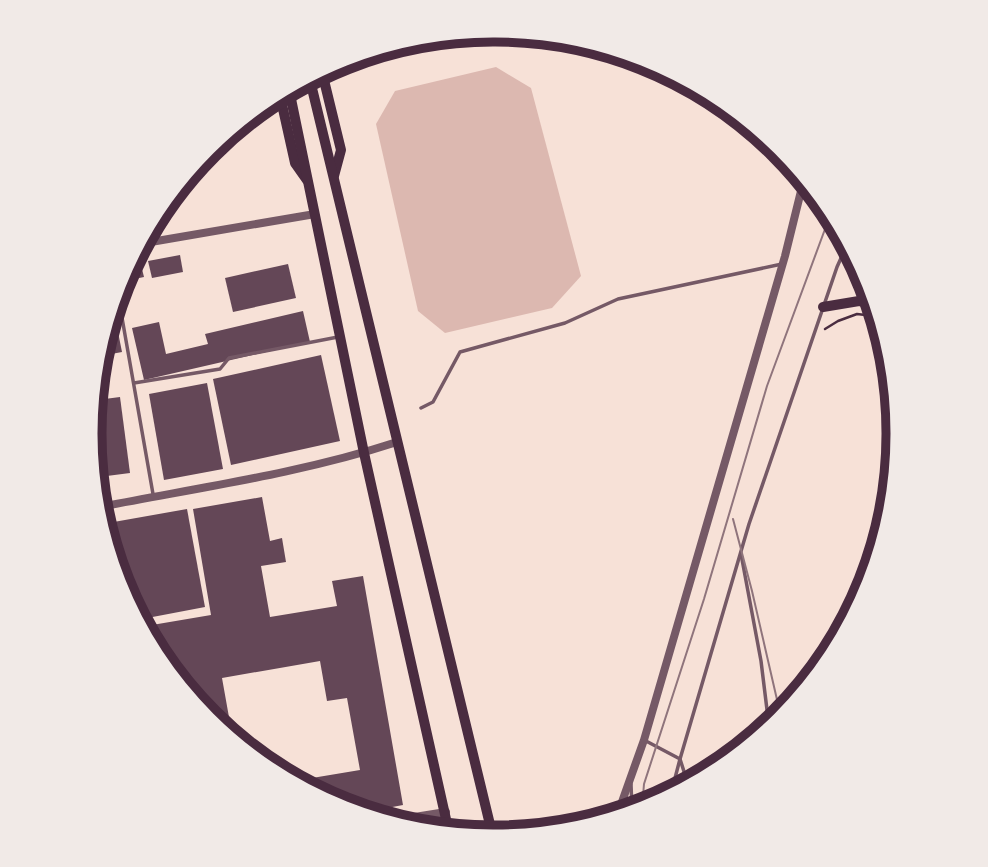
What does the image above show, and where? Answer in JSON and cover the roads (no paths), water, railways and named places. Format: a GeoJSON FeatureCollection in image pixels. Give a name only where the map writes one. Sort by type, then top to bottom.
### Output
{"type":"FeatureCollection","features":[{"type":"Feature","properties":{"kind":"main road"},"geometry":{"type":"LineString","coordinates":[[324,81],[341,150],[334,176]]}},
{"type":"Feature","properties":{"kind":"main road"},"geometry":{"type":"LineString","coordinates":[[311,87],[490,825]]}},
{"type":"Feature","properties":{"kind":"main road"},"geometry":{"type":"LineString","coordinates":[[291,98],[364,453],[448,822]]}},
{"type":"Feature","properties":{"kind":"main road"},"geometry":{"type":"LineString","coordinates":[[282,104],[295,163],[309,183]]}},
{"type":"Feature","properties":{"kind":"main road"},"geometry":{"type":"LineString","coordinates":[[823,307],[862,301]]}},
{"type":"Feature","properties":{"kind":"street"},"geometry":{"type":"LineString","coordinates":[[621,803],[644,740],[803,192]]}},
{"type":"Feature","properties":{"kind":"street"},"geometry":{"type":"LineString","coordinates":[[153,242],[315,214]]}},
{"type":"Feature","properties":{"kind":"street"},"geometry":{"type":"LineString","coordinates":[[109,505],[289,472],[397,442]]}},
{"type":"Feature","properties":{"kind":"street"},"geometry":{"type":"LineString","coordinates":[[416,817],[446,811]]}},
{"type":"Feature","properties":{"kind":"lane"},"geometry":{"type":"LineString","coordinates":[[674,781],[741,552],[842,255]]}},
{"type":"Feature","properties":{"kind":"lane"},"geometry":{"type":"LineString","coordinates":[[421,408],[433,402],[460,352],[565,323],[618,299],[782,264]]}},
{"type":"Feature","properties":{"kind":"lane"},"geometry":{"type":"LineString","coordinates":[[121,314],[154,496]]}},
{"type":"Feature","properties":{"kind":"lane"},"geometry":{"type":"LineString","coordinates":[[134,383],[220,369],[229,358],[340,336]]}},
{"type":"Feature","properties":{"kind":"lane"},"geometry":{"type":"LineString","coordinates":[[741,552],[761,661],[767,713]]}},
{"type":"Feature","properties":{"kind":"lane"},"geometry":{"type":"LineString","coordinates":[[644,740],[680,759],[686,775]]}},
{"type":"Feature","properties":{"kind":"lane"},"geometry":{"type":"LineString","coordinates":[[630,779],[631,800]]}},
{"type":"Feature","properties":{"kind":"tram line"},"geometry":{"type":"LineString","coordinates":[[643,795],[644,784],[704,599],[767,386],[826,226]]}},
{"type":"Feature","properties":{"kind":"tram line"},"geometry":{"type":"LineString","coordinates":[[733,519],[778,703]]}}]}
